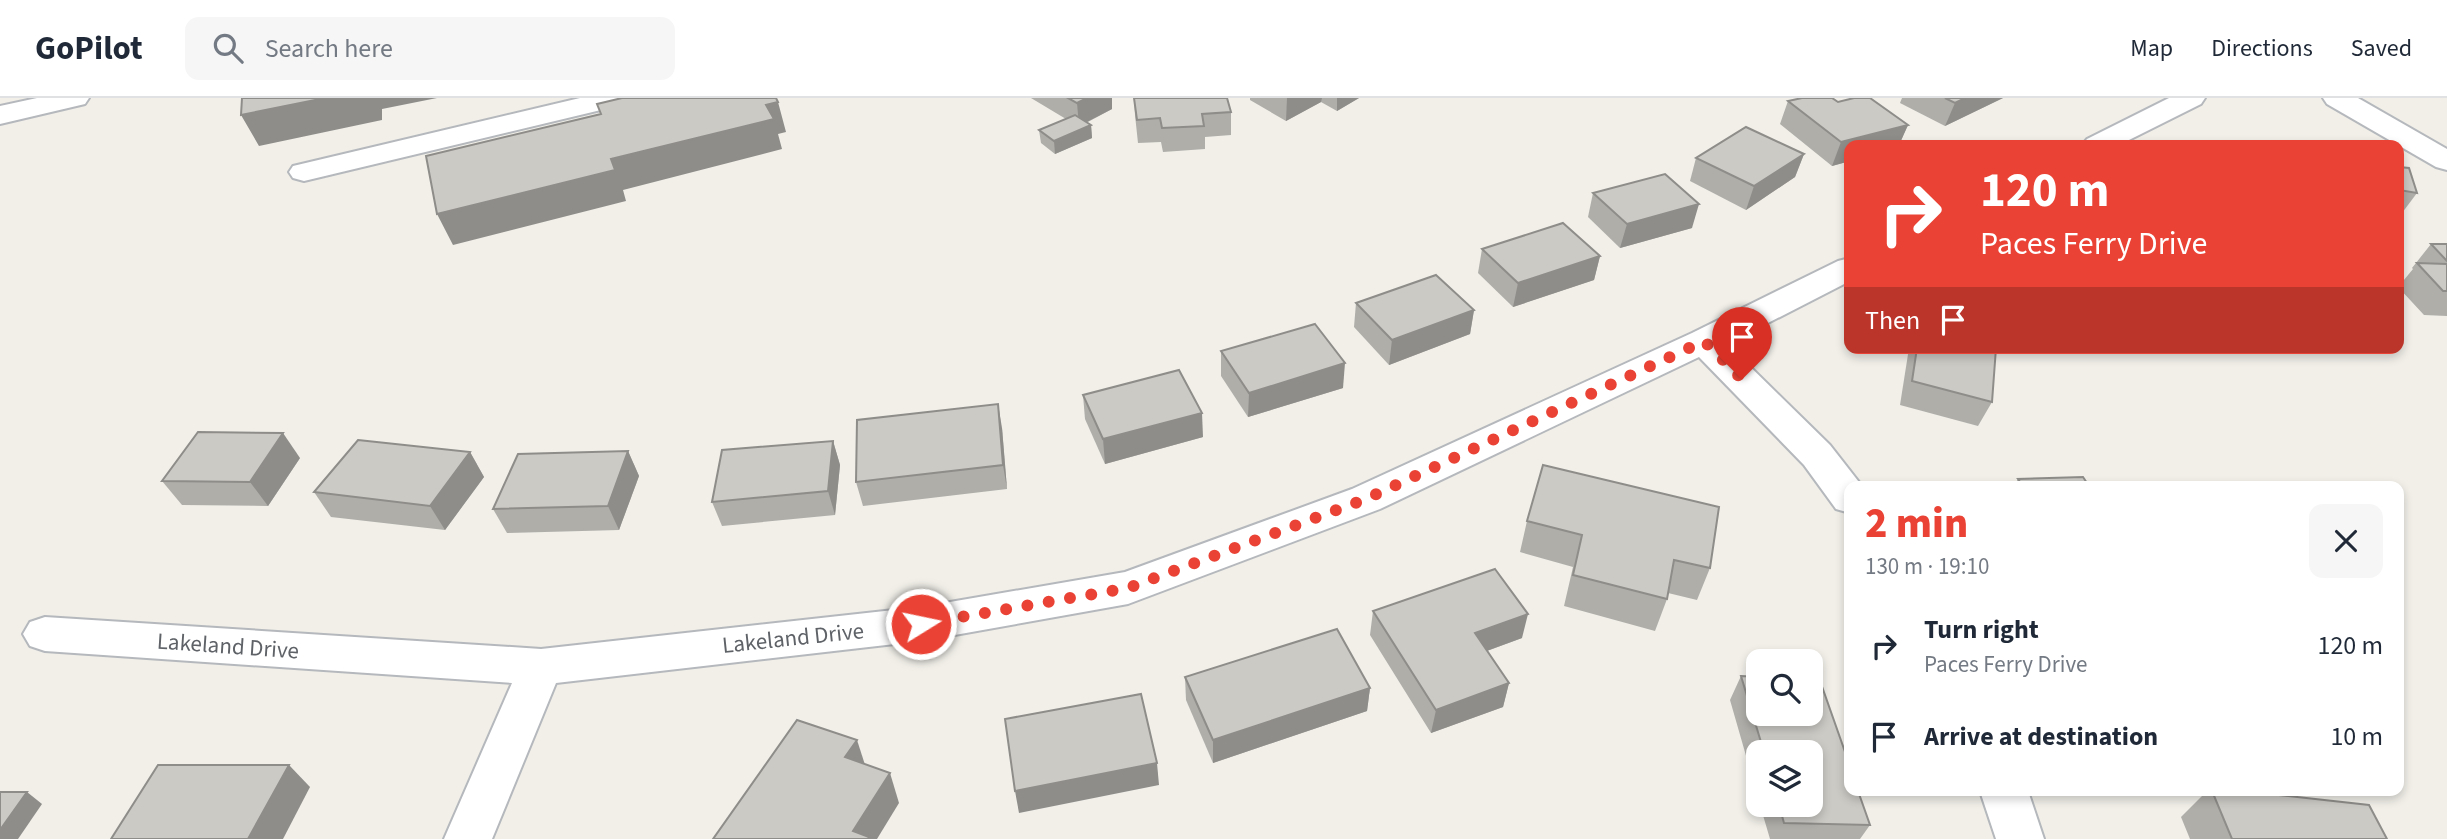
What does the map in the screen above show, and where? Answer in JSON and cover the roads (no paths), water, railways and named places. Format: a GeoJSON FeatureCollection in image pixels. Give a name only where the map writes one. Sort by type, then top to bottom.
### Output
{"type":"FeatureCollection","features":[{"type":"Feature","properties":{"kind":"street"},"geometry":{"type":"LineString","coordinates":[[0,115],[75,98]]}},
{"type":"Feature","properties":{"kind":"street"},"geometry":{"type":"LineString","coordinates":[[304,172],[617,98]]}},
{"type":"Feature","properties":{"kind":"street"},"geometry":{"type":"LineString","coordinates":[[2107,140],[2192,98]]}},
{"type":"Feature","properties":{"kind":"street"},"geometry":{"type":"LineString","coordinates":[[2337,98],[2447,161]]}},
{"type":"Feature","properties":{"kind":"street","name":"Lakeland Drive"},"geometry":{"type":"LineString","coordinates":[[45,634],[541,667],[921,624],[1128,588],[1366,499],[1704,341],[1844,271]]}},
{"type":"Feature","properties":{"kind":"street"},"geometry":{"type":"LineString","coordinates":[[1704,341],[1817,455],[1844,491]]}},
{"type":"Feature","properties":{"kind":"street"},"geometry":{"type":"LineString","coordinates":[[468,839],[541,667]]}},
{"type":"Feature","properties":{"kind":"street"},"geometry":{"type":"LineString","coordinates":[[2006,796],[2020,839]]}}]}
